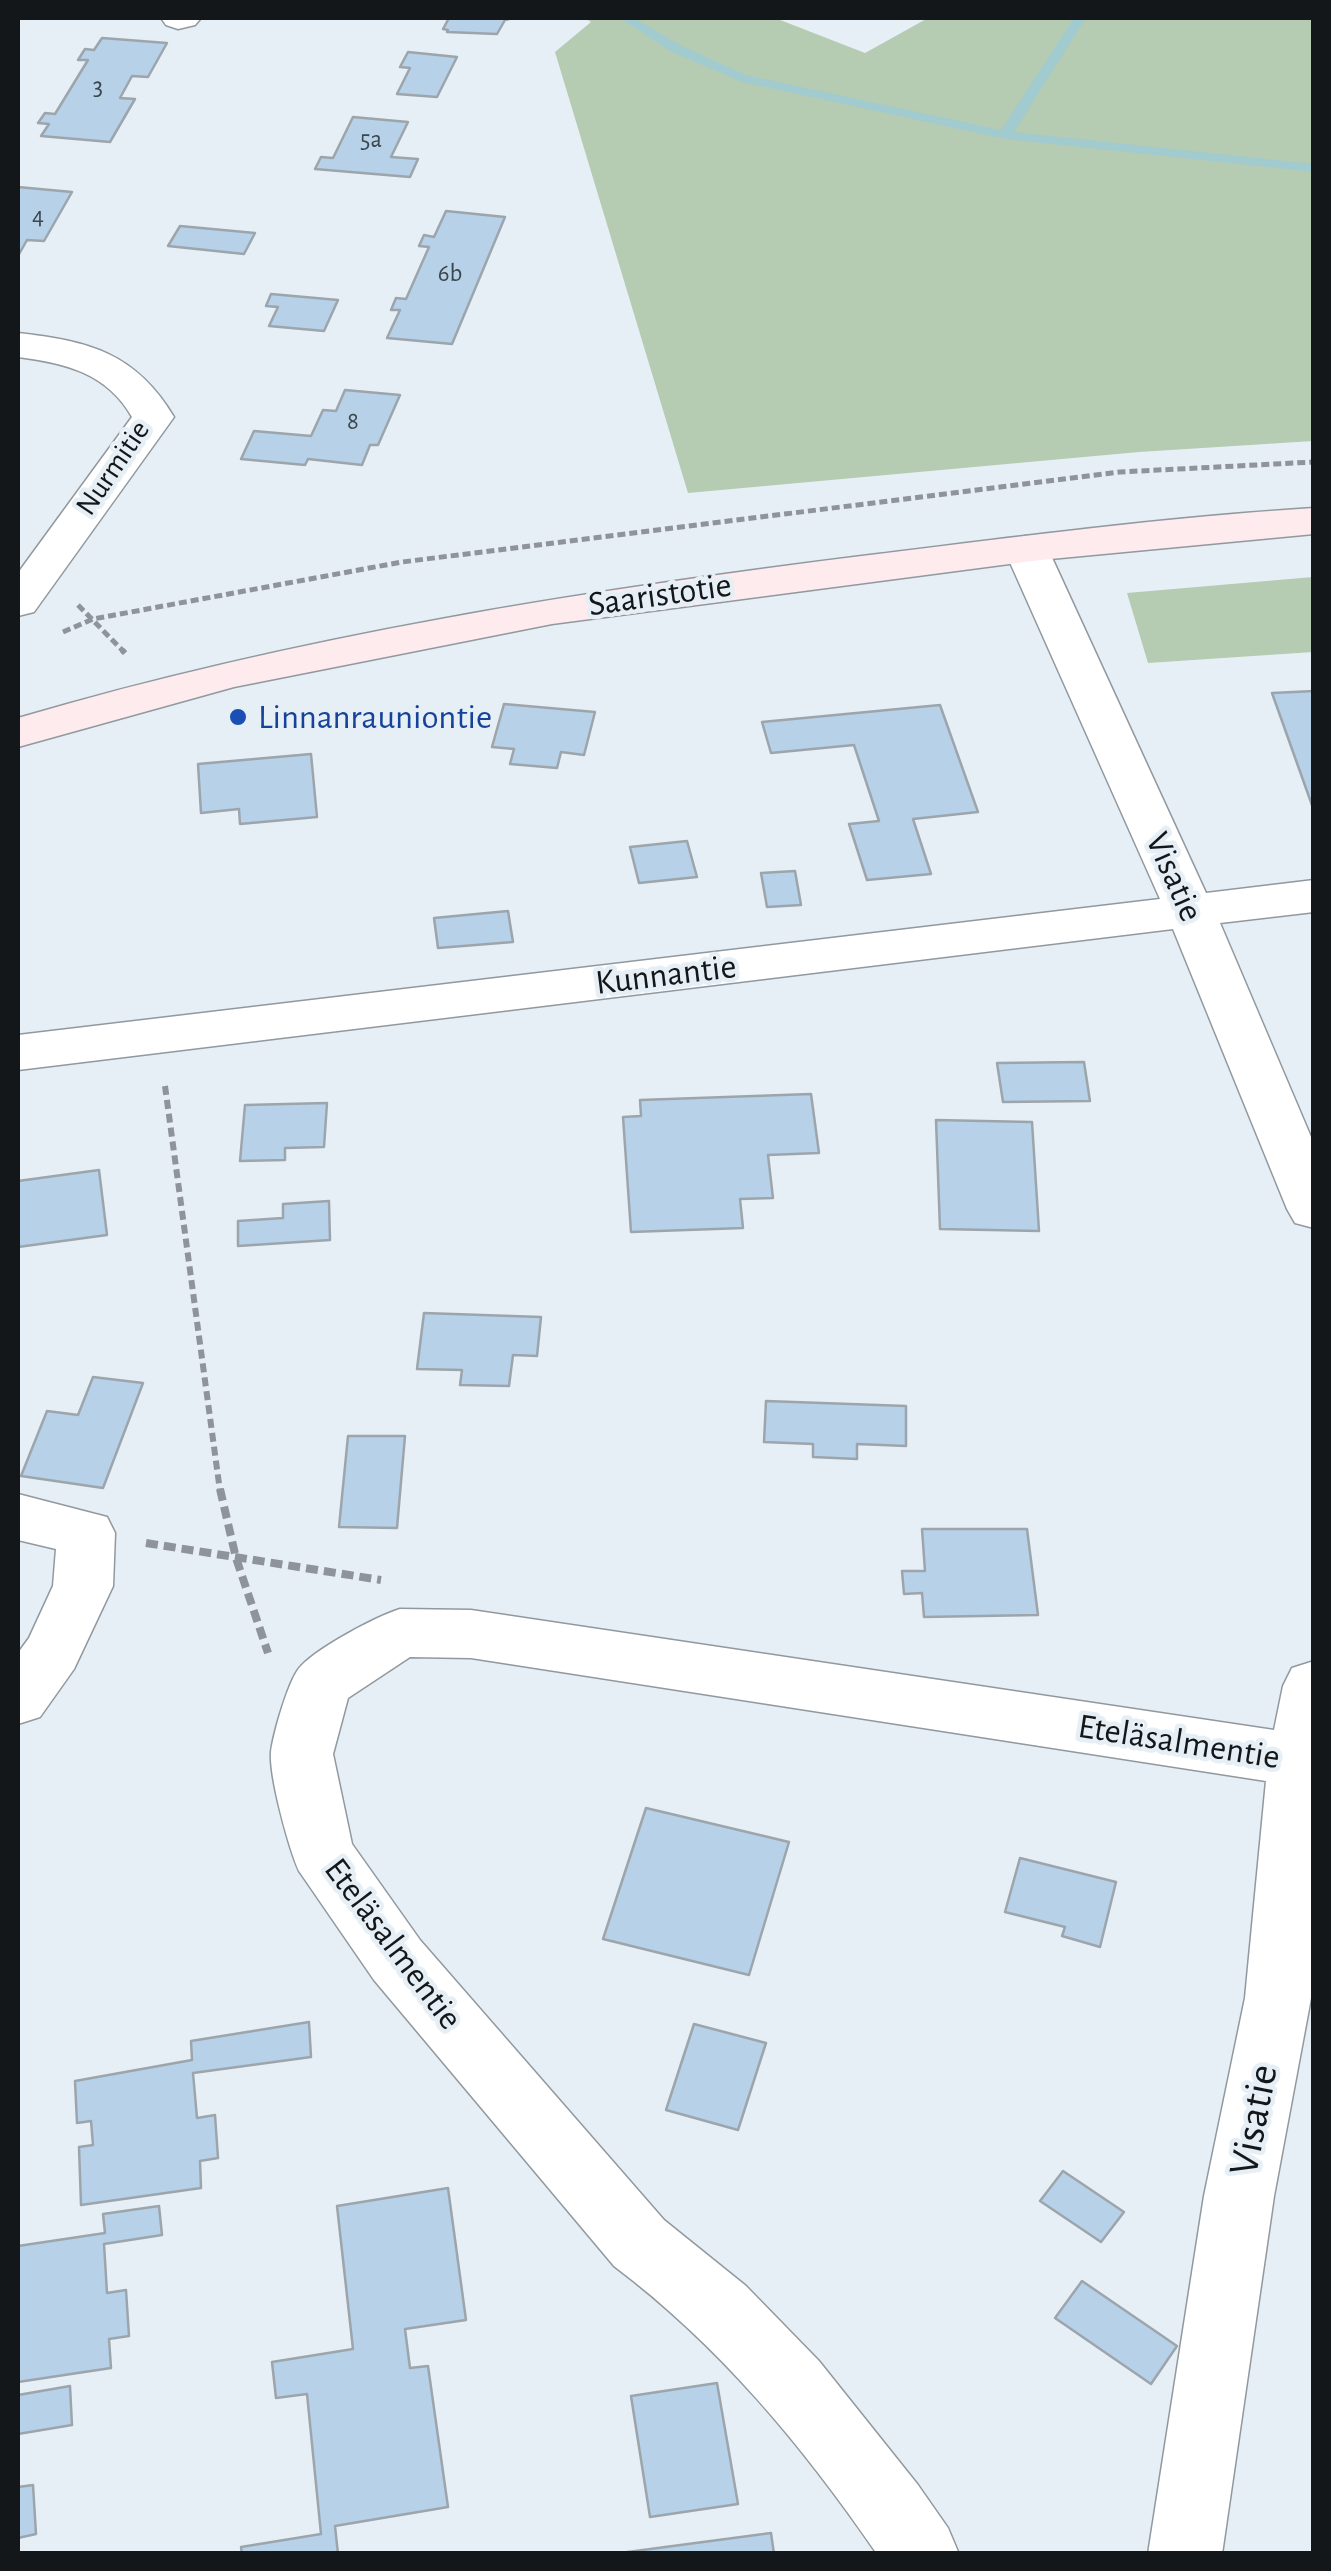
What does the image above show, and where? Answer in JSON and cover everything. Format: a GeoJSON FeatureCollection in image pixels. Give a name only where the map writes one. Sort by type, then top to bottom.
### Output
{"type":"FeatureCollection","features":[{"type":"Feature","properties":{"kind":"main road","name":"Saaristotie"},"geometry":{"type":"LineString","coordinates":[[18,733],[218,677],[364,645],[659,593],[1026,549],[1314,521]]}},
{"type":"Feature","properties":{"kind":"street","name":"Nurmitie"},"geometry":{"type":"LineString","coordinates":[[18,344],[100,361],[144,397],[152,417],[29,587]]}},
{"type":"Feature","properties":{"kind":"street","name":"Visatie"},"geometry":{"type":"LineString","coordinates":[[1026,549],[1190,910],[1314,1209]]}},
{"type":"Feature","properties":{"kind":"street","name":"Kunnantie"},"geometry":{"type":"LineString","coordinates":[[18,1053],[1314,896]]}},
{"type":"Feature","properties":{"kind":"street"},"geometry":{"type":"LineString","coordinates":[[18,1517],[86,1534],[83,1586],[53,1652],[18,1699]]}},
{"type":"Feature","properties":{"kind":"street","name":"Eteläsalmentie"},"geometry":{"type":"LineString","coordinates":[[922,2554],[864,2470],[779,2368],[689,2278],[639,2243],[398,1960],[322,1852],[302,1754],[320,1684],[400,1633],[472,1634],[1299,1760]]}},
{"type":"Feature","properties":{"kind":"street","name":"Visatie"},"geometry":{"type":"LineString","coordinates":[[1186,2554],[1239,2196],[1278,1998],[1299,1760],[1314,1686]]}},
{"type":"Feature","properties":{"kind":"path"},"geometry":{"type":"LineString","coordinates":[[48,638],[93,619],[421,560],[1120,472],[1314,462]]}},
{"type":"Feature","properties":{"kind":"path"},"geometry":{"type":"LineString","coordinates":[[29,587],[93,619],[128,656],[110,661]]}},
{"type":"Feature","properties":{"kind":"path"},"geometry":{"type":"LineString","coordinates":[[158,1038],[221,1498],[236,1558],[302,1754]]}},
{"type":"Feature","properties":{"kind":"green space"},"geometry":{"type":"Polygon","coordinates":[[[585,18],[775,18],[865,53],[928,18],[1313,18],[1313,441],[1139,452],[688,493],[555,52],[591,22],[585,18]]]}},
{"type":"Feature","properties":{"kind":"green space"},"geometry":{"type":"Polygon","coordinates":[[[1313,577],[1313,652],[1148,663],[1127,593],[1313,577]]]}},
{"type":"Feature","properties":{"kind":"building"},"geometry":{"type":"Polygon","coordinates":[[[449,18],[513,18],[505,20],[497,34],[447,32],[443,29],[449,18]]]}},
{"type":"Feature","properties":{"kind":"building"},"geometry":{"type":"Polygon","coordinates":[[[102,38],[167,43],[148,77],[132,76],[120,98],[135,99],[110,142],[41,136],[49,124],[38,123],[45,113],[55,114],[88,60],[78,60],[85,49],[94,50],[102,38]]]}},
{"type":"Feature","properties":{"kind":"building"},"geometry":{"type":"Polygon","coordinates":[[[408,52],[457,57],[437,97],[397,94],[410,68],[400,67],[408,52]]]}},
{"type":"Feature","properties":{"kind":"building"},"geometry":{"type":"Polygon","coordinates":[[[353,117],[408,122],[391,157],[418,159],[410,177],[315,169],[321,157],[333,158],[353,117]]]}},
{"type":"Feature","properties":{"kind":"building"},"geometry":{"type":"Polygon","coordinates":[[[18,187],[72,192],[44,241],[27,240],[18,256],[18,187]]]}},
{"type":"Feature","properties":{"kind":"building"},"geometry":{"type":"Polygon","coordinates":[[[446,211],[505,217],[452,344],[387,338],[400,310],[391,310],[396,298],[406,299],[429,247],[419,246],[424,235],[434,237],[446,211]]]}},
{"type":"Feature","properties":{"kind":"building"},"geometry":{"type":"Polygon","coordinates":[[[180,226],[255,233],[244,254],[168,246],[180,226]]]}},
{"type":"Feature","properties":{"kind":"building"},"geometry":{"type":"Polygon","coordinates":[[[271,294],[338,300],[324,331],[269,326],[278,307],[266,306],[271,294]]]}},
{"type":"Feature","properties":{"kind":"building"},"geometry":{"type":"Polygon","coordinates":[[[345,390],[400,395],[378,445],[370,445],[362,465],[308,459],[305,465],[241,459],[254,431],[311,436],[323,410],[336,411],[345,390]]]}},
{"type":"Feature","properties":{"kind":"building"},"geometry":{"type":"Polygon","coordinates":[[[1314,691],[1314,808],[1313,808],[1272,693],[1314,691]]]}},
{"type":"Feature","properties":{"kind":"building"},"geometry":{"type":"Polygon","coordinates":[[[504,704],[595,712],[584,755],[561,752],[557,768],[510,764],[514,749],[492,747],[504,704]]]}},
{"type":"Feature","properties":{"kind":"building"},"geometry":{"type":"Polygon","coordinates":[[[940,705],[978,812],[913,819],[931,874],[867,880],[849,824],[879,821],[854,745],[771,753],[762,722],[940,705]]]}},
{"type":"Feature","properties":{"kind":"building"},"geometry":{"type":"Polygon","coordinates":[[[311,754],[317,817],[240,824],[239,809],[201,813],[198,764],[311,754]]]}},
{"type":"Feature","properties":{"kind":"building"},"geometry":{"type":"Polygon","coordinates":[[[687,841],[697,877],[639,883],[630,847],[687,841]]]}},
{"type":"Feature","properties":{"kind":"building"},"geometry":{"type":"Polygon","coordinates":[[[795,871],[801,905],[767,907],[761,873],[795,871]]]}},
{"type":"Feature","properties":{"kind":"building"},"geometry":{"type":"Polygon","coordinates":[[[508,911],[513,942],[438,948],[434,918],[508,911]]]}},
{"type":"Feature","properties":{"kind":"building"},"geometry":{"type":"Polygon","coordinates":[[[1084,1062],[1090,1101],[1003,1102],[997,1063],[1084,1062]]]}},
{"type":"Feature","properties":{"kind":"building"},"geometry":{"type":"Polygon","coordinates":[[[811,1094],[819,1153],[768,1155],[773,1198],[740,1199],[743,1228],[631,1232],[623,1117],[641,1116],[640,1100],[811,1094]]]}},
{"type":"Feature","properties":{"kind":"building"},"geometry":{"type":"Polygon","coordinates":[[[327,1103],[324,1147],[285,1148],[285,1160],[240,1161],[245,1105],[327,1103]]]}},
{"type":"Feature","properties":{"kind":"building"},"geometry":{"type":"Polygon","coordinates":[[[936,1120],[1032,1122],[1039,1231],[940,1229],[936,1120]]]}},
{"type":"Feature","properties":{"kind":"building"},"geometry":{"type":"Polygon","coordinates":[[[99,1170],[107,1235],[18,1247],[18,1181],[99,1170]]]}},
{"type":"Feature","properties":{"kind":"building"},"geometry":{"type":"Polygon","coordinates":[[[329,1201],[330,1240],[238,1246],[238,1221],[283,1218],[283,1204],[329,1201]]]}},
{"type":"Feature","properties":{"kind":"building"},"geometry":{"type":"Polygon","coordinates":[[[424,1313],[541,1317],[537,1356],[513,1355],[509,1386],[460,1385],[462,1370],[417,1369],[424,1313]]]}},
{"type":"Feature","properties":{"kind":"building"},"geometry":{"type":"Polygon","coordinates":[[[93,1377],[143,1383],[103,1488],[21,1476],[47,1411],[78,1415],[93,1377]]]}},
{"type":"Feature","properties":{"kind":"building"},"geometry":{"type":"Polygon","coordinates":[[[766,1401],[906,1406],[906,1446],[857,1444],[857,1459],[813,1457],[813,1444],[764,1442],[766,1401]]]}},
{"type":"Feature","properties":{"kind":"building"},"geometry":{"type":"Polygon","coordinates":[[[348,1436],[405,1436],[397,1528],[339,1527],[348,1436]]]}},
{"type":"Feature","properties":{"kind":"building"},"geometry":{"type":"Polygon","coordinates":[[[922,1529],[1027,1529],[1038,1615],[924,1617],[922,1593],[904,1594],[902,1571],[925,1571],[922,1529]]]}},
{"type":"Feature","properties":{"kind":"building"},"geometry":{"type":"Polygon","coordinates":[[[646,1808],[789,1842],[749,1975],[603,1939],[646,1808]]]}},
{"type":"Feature","properties":{"kind":"building"},"geometry":{"type":"Polygon","coordinates":[[[1020,1858],[1116,1882],[1100,1947],[1062,1936],[1065,1927],[1005,1912],[1020,1858]]]}},
{"type":"Feature","properties":{"kind":"building"},"geometry":{"type":"Polygon","coordinates":[[[309,2022],[311,2057],[193,2073],[197,2118],[215,2115],[218,2158],[200,2161],[201,2188],[81,2205],[79,2147],[93,2145],[91,2121],[77,2123],[75,2081],[192,2060],[191,2041],[309,2022]]]}},
{"type":"Feature","properties":{"kind":"building"},"geometry":{"type":"Polygon","coordinates":[[[694,2024],[766,2043],[738,2130],[666,2110],[694,2024]]]}},
{"type":"Feature","properties":{"kind":"building"},"geometry":{"type":"Polygon","coordinates":[[[1063,2171],[1124,2212],[1101,2242],[1040,2201],[1063,2171]]]}},
{"type":"Feature","properties":{"kind":"building"},"geometry":{"type":"Polygon","coordinates":[[[448,2188],[466,2320],[405,2329],[410,2368],[428,2366],[448,2507],[335,2526],[338,2554],[242,2554],[241,2547],[321,2534],[307,2394],[276,2398],[272,2362],[353,2349],[337,2206],[448,2188]]]}},
{"type":"Feature","properties":{"kind":"building"},"geometry":{"type":"Polygon","coordinates":[[[159,2206],[162,2235],[104,2244],[107,2293],[126,2290],[129,2336],[109,2339],[111,2368],[18,2382],[18,2246],[105,2233],[103,2214],[159,2206]]]}},
{"type":"Feature","properties":{"kind":"building"},"geometry":{"type":"Polygon","coordinates":[[[1082,2281],[1177,2346],[1151,2384],[1055,2318],[1082,2281]]]}},
{"type":"Feature","properties":{"kind":"building"},"geometry":{"type":"Polygon","coordinates":[[[717,2383],[738,2504],[650,2517],[631,2396],[717,2383]]]}},
{"type":"Feature","properties":{"kind":"building"},"geometry":{"type":"Polygon","coordinates":[[[70,2386],[72,2425],[18,2434],[18,2395],[70,2386]]]}},
{"type":"Feature","properties":{"kind":"building"},"geometry":{"type":"Polygon","coordinates":[[[33,2485],[36,2534],[18,2538],[18,2487],[33,2485]]]}},
{"type":"Feature","properties":{"kind":"building"},"geometry":{"type":"Polygon","coordinates":[[[771,2533],[774,2554],[620,2553],[771,2533]]]}},
{"type":"Feature","properties":{"kind":"waterway"},"geometry":{"type":"LineString","coordinates":[[626,18],[675,48],[742,78],[1005,135]]}},
{"type":"Feature","properties":{"kind":"waterway"},"geometry":{"type":"LineString","coordinates":[[1005,135],[1080,18]]}},
{"type":"Feature","properties":{"kind":"waterway"},"geometry":{"type":"LineString","coordinates":[[1005,135],[1314,168]]}},
{"type":"Feature","properties":{"kind":"place","name":"Linnanrauniontie"},"geometry":{"type":"Point","coordinates":[238,717]}}]}
